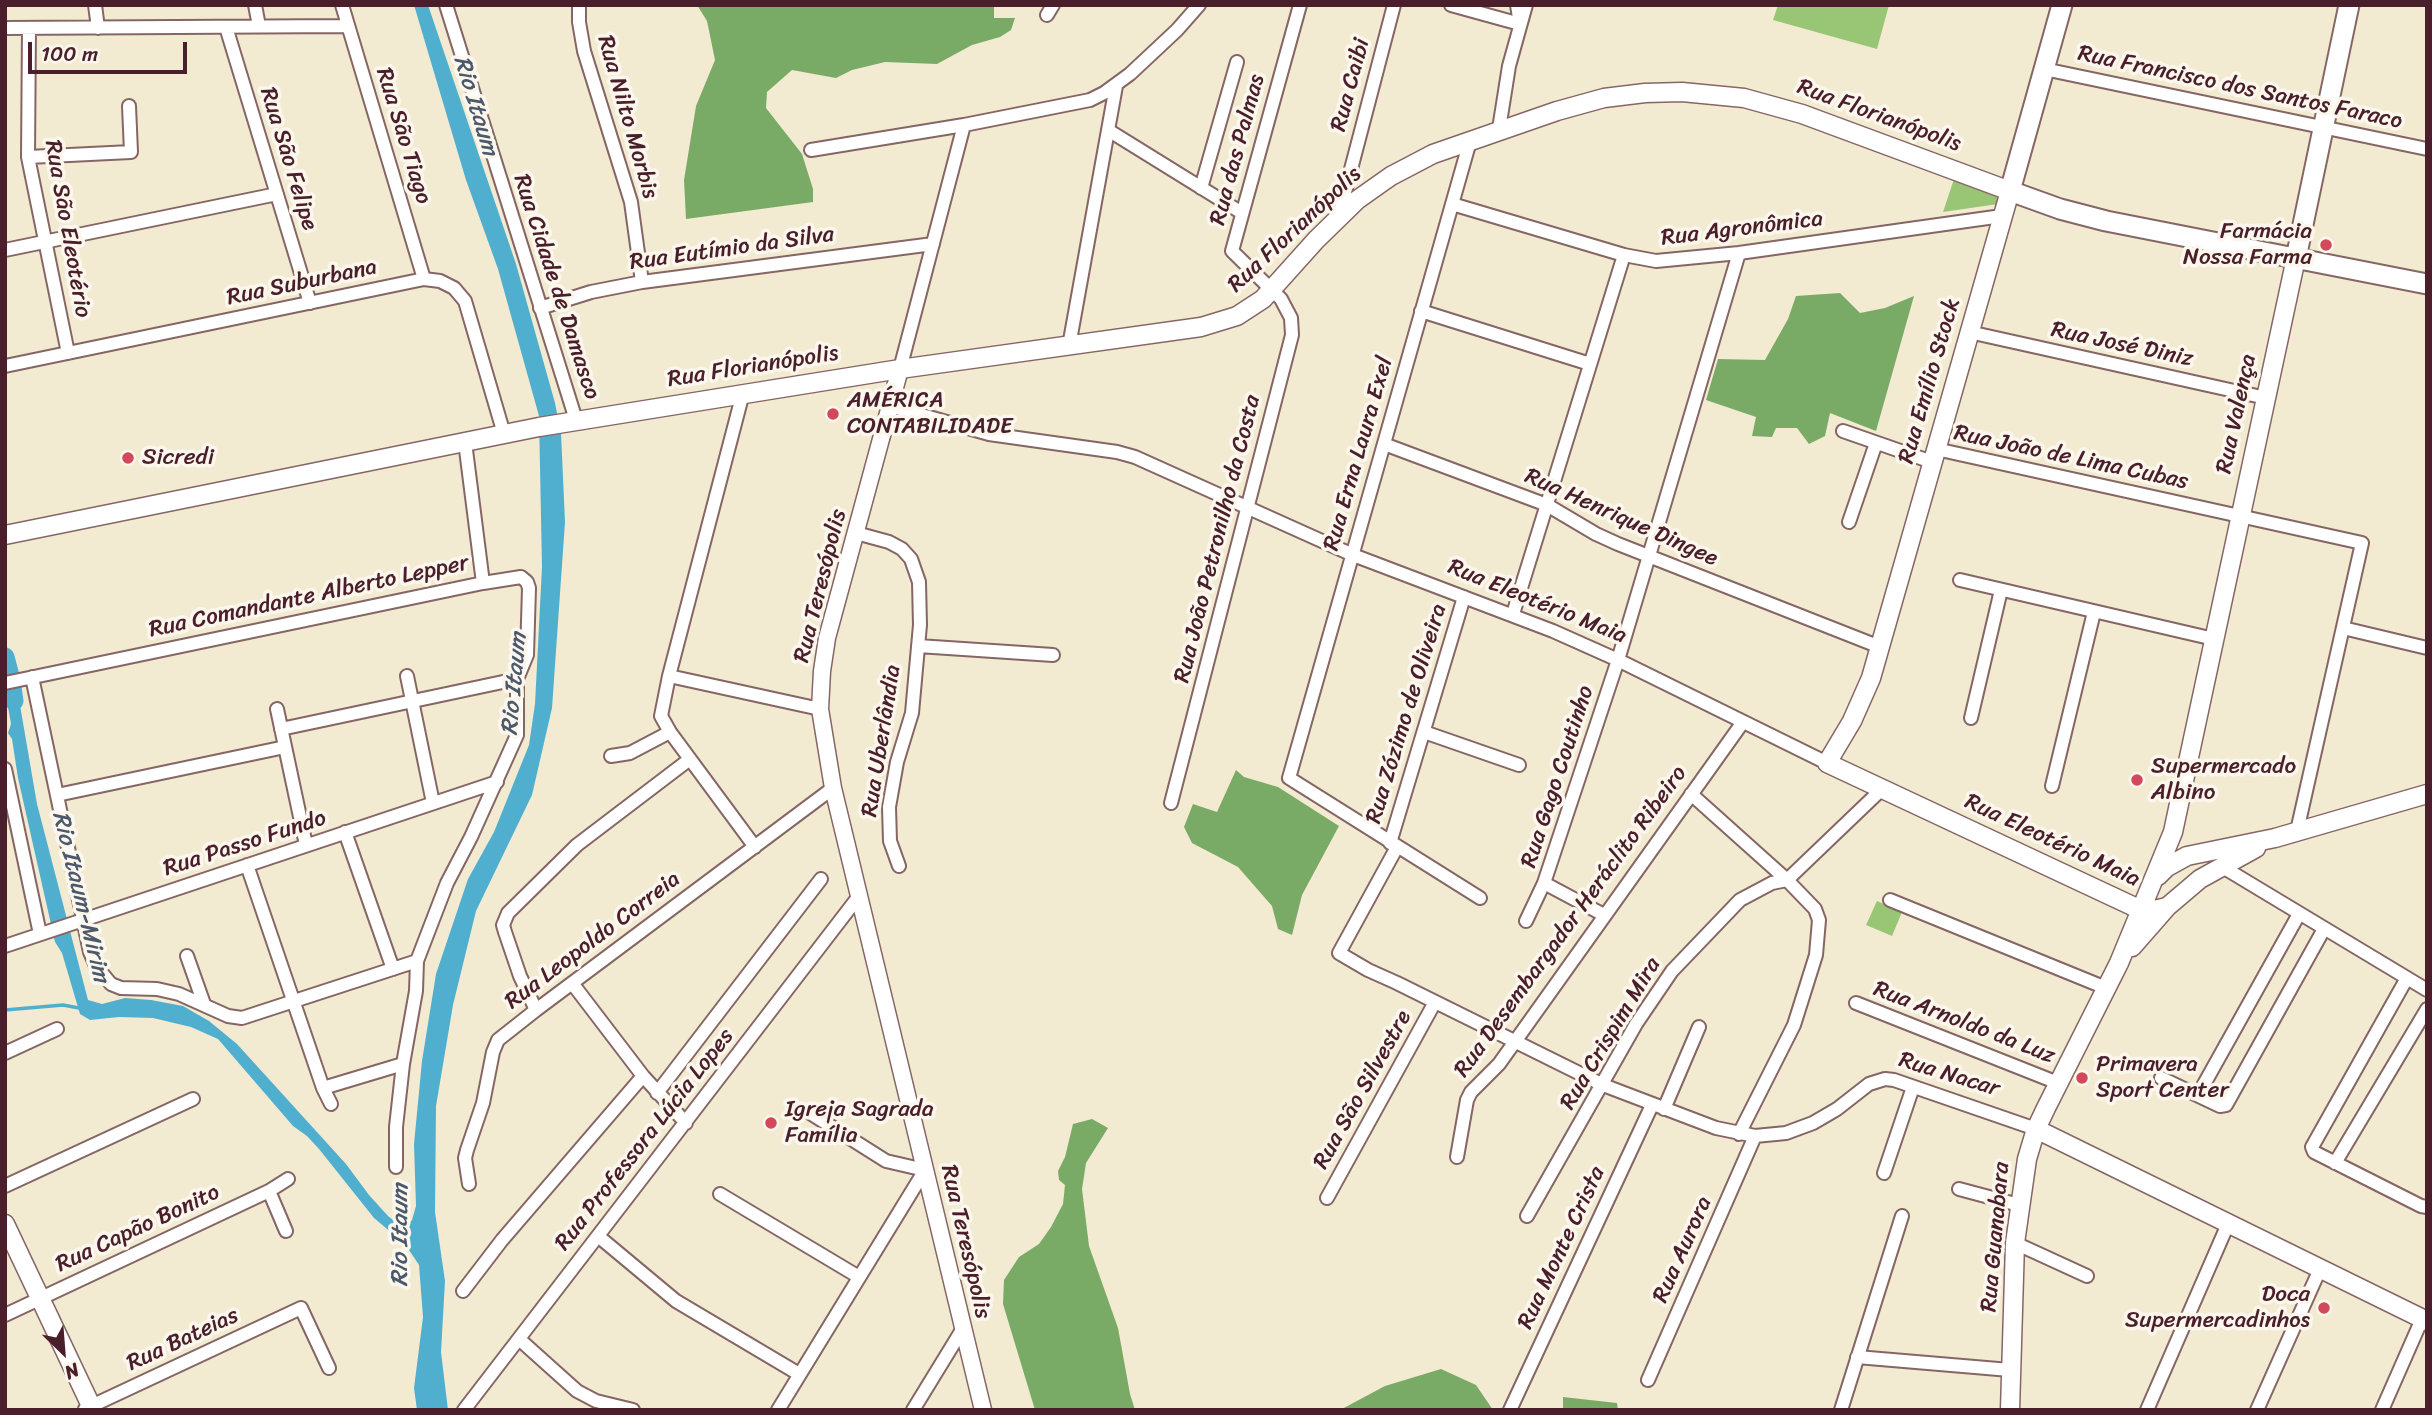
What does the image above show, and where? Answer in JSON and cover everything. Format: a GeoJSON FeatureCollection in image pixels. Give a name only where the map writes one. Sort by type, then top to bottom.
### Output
{"type":"FeatureCollection","features":[{"type":"Feature","properties":{"kind":"main road","name":"Rua Emílio Stock"},"geometry":{"type":"LineString","coordinates":[[1827,764],[1861,701],[1880,647],[2062,5]]}},
{"type":"Feature","properties":{"kind":"main road","name":"Rua Valença"},"geometry":{"type":"LineString","coordinates":[[2152,885],[2173,832],[2349,5]]}},
{"type":"Feature","properties":{"kind":"main road","name":"Rua Florianópolis"},"geometry":{"type":"LineString","coordinates":[[5,535],[539,427],[743,393],[1221,322],[1249,309],[1273,290],[1339,215],[1370,189],[1391,176],[1433,155],[1500,129],[1566,108],[1613,97],[1673,92],[1727,96],[1770,104],[2060,209],[2106,221],[2427,284]]}},
{"type":"Feature","properties":{"kind":"main road","name":"Rua Eleotério Maia"},"geometry":{"type":"LineString","coordinates":[[1827,764],[2141,910]]}},
{"type":"Feature","properties":{"kind":"main road","name":"Rua Guanabara"},"geometry":{"type":"LineString","coordinates":[[2010,1410],[2015,1242],[2027,1159],[2036,1129],[2119,963],[2152,885],[2167,867],[2186,856],[2275,838],[2427,794]]}},
{"type":"Feature","properties":{"kind":"main road"},"geometry":{"type":"LineString","coordinates":[[2173,832],[2186,856],[2198,863],[2200,879]]}},
{"type":"Feature","properties":{"kind":"main road","name":"Rua Guanabara"},"geometry":{"type":"LineString","coordinates":[[2119,963],[2167,907],[2200,879],[2275,838]]}},
{"type":"Feature","properties":{"kind":"main road"},"geometry":{"type":"LineString","coordinates":[[2186,856],[2221,866]]}},
{"type":"Feature","properties":{"kind":"main road"},"geometry":{"type":"LineString","coordinates":[[2152,885],[2153,901],[2167,907]]}},
{"type":"Feature","properties":{"kind":"main road"},"geometry":{"type":"LineString","coordinates":[[2141,910],[2167,907]]}},
{"type":"Feature","properties":{"kind":"main road","name":"Rua Nacar"},"geometry":{"type":"LineString","coordinates":[[2036,1129],[2425,1320]]}},
{"type":"Feature","properties":{"kind":"main road"},"geometry":{"type":"LineString","coordinates":[[5,1224],[89,1409]]}},
{"type":"Feature","properties":{"kind":"street"},"geometry":{"type":"LineString","coordinates":[[95,5],[98,27]]}},
{"type":"Feature","properties":{"kind":"street"},"geometry":{"type":"LineString","coordinates":[[255,5],[259,26]]}},
{"type":"Feature","properties":{"kind":"street","name":"Rua São Tiago"},"geometry":{"type":"LineString","coordinates":[[342,5],[424,279]]}},
{"type":"Feature","properties":{"kind":"street","name":"Rua Cidade de Damasco"},"geometry":{"type":"LineString","coordinates":[[446,5],[540,308],[568,422]]}},
{"type":"Feature","properties":{"kind":"street","name":"Rua Nilto Morbis"},"geometry":{"type":"LineString","coordinates":[[579,5],[584,51],[629,193],[642,282]]}},
{"type":"Feature","properties":{"kind":"street"},"geometry":{"type":"LineString","coordinates":[[811,150],[964,125],[1090,100],[1116,86],[1199,5]]}},
{"type":"Feature","properties":{"kind":"street","name":"Rua das Palmas"},"geometry":{"type":"LineString","coordinates":[[1273,290],[1232,251],[1300,5]]}},
{"type":"Feature","properties":{"kind":"street","name":"Rua Caibi"},"geometry":{"type":"LineString","coordinates":[[1339,215],[1394,5]]}},
{"type":"Feature","properties":{"kind":"street"},"geometry":{"type":"LineString","coordinates":[[1451,5],[1520,24]]}},
{"type":"Feature","properties":{"kind":"street"},"geometry":{"type":"LineString","coordinates":[[1517,5],[1520,24]]}},
{"type":"Feature","properties":{"kind":"street"},"geometry":{"type":"LineString","coordinates":[[1500,129],[1509,66],[1526,5]]}},
{"type":"Feature","properties":{"kind":"street"},"geometry":{"type":"LineString","coordinates":[[5,28],[348,26]]}},
{"type":"Feature","properties":{"kind":"street","name":"Rua São Felipe"},"geometry":{"type":"LineString","coordinates":[[226,27],[310,303]]}},
{"type":"Feature","properties":{"kind":"street","name":"Rua São Eleotério"},"geometry":{"type":"LineString","coordinates":[[29,28],[28,157],[68,353]]}},
{"type":"Feature","properties":{"kind":"street"},"geometry":{"type":"LineString","coordinates":[[1201,188],[1237,62]]}},
{"type":"Feature","properties":{"kind":"street","name":"Rua Francisco dos Santos Faraco"},"geometry":{"type":"LineString","coordinates":[[2044,69],[2427,149]]}},
{"type":"Feature","properties":{"kind":"street"},"geometry":{"type":"LineString","coordinates":[[1069,346],[1116,86]]}},
{"type":"Feature","properties":{"kind":"street"},"geometry":{"type":"LineString","coordinates":[[28,157],[131,152],[128,106]]}},
{"type":"Feature","properties":{"kind":"street","name":"Rua Teresópolis"},"geometry":{"type":"LineString","coordinates":[[964,125],[827,638],[820,709],[833,788],[983,1410]]}},
{"type":"Feature","properties":{"kind":"street"},"geometry":{"type":"LineString","coordinates":[[1108,130],[1242,213]]}},
{"type":"Feature","properties":{"kind":"street","name":"Rua Erna Laura Exel"},"geometry":{"type":"LineString","coordinates":[[1394,845],[1289,778],[1469,141]]}},
{"type":"Feature","properties":{"kind":"street"},"geometry":{"type":"LineString","coordinates":[[5,250],[277,194]]}},
{"type":"Feature","properties":{"kind":"street","name":"Rua Agronômica"},"geometry":{"type":"LineString","coordinates":[[1452,204],[1624,255],[1668,261],[2002,216]]}},
{"type":"Feature","properties":{"kind":"street","name":"Rua Eutímio da Silva"},"geometry":{"type":"LineString","coordinates":[[540,308],[591,292],[642,282],[933,244]]}},
{"type":"Feature","properties":{"kind":"street","name":"Rua Gago Coutinho"},"geometry":{"type":"LineString","coordinates":[[1604,915],[1544,883],[1618,660],[1739,253]]}},
{"type":"Feature","properties":{"kind":"street"},"geometry":{"type":"LineString","coordinates":[[1513,614],[1624,255]]}},
{"type":"Feature","properties":{"kind":"street"},"geometry":{"type":"LineString","coordinates":[[424,279],[448,283],[465,301],[504,434]]}},
{"type":"Feature","properties":{"kind":"street","name":"Rua Suburbana"},"geometry":{"type":"LineString","coordinates":[[5,366],[424,279]]}},
{"type":"Feature","properties":{"kind":"street","name":"Rua João Petronilho da Costa"},"geometry":{"type":"LineString","coordinates":[[1171,803],[1292,335],[1293,327],[1286,307],[1273,290]]}},
{"type":"Feature","properties":{"kind":"street"},"geometry":{"type":"LineString","coordinates":[[1421,311],[1590,364]]}},
{"type":"Feature","properties":{"kind":"street","name":"Rua José Diniz"},"geometry":{"type":"LineString","coordinates":[[1969,332],[2266,398]]}},
{"type":"Feature","properties":{"kind":"street"},"geometry":{"type":"LineString","coordinates":[[743,393],[661,709],[663,722],[755,846]]}},
{"type":"Feature","properties":{"kind":"street","name":"Rua Eleotério Maia"},"geometry":{"type":"LineString","coordinates":[[890,406],[989,434],[1117,452],[1135,457],[1353,555],[1513,614],[1618,660],[1827,764]]}},
{"type":"Feature","properties":{"kind":"street","name":"Rua João de Lima Cubas"},"geometry":{"type":"LineString","coordinates":[[1843,432],[1876,443],[1934,456],[2362,543],[2343,628]]}},
{"type":"Feature","properties":{"kind":"street","name":"Rua Comandante Alberto Lepper"},"geometry":{"type":"LineString","coordinates":[[5,683],[483,583],[465,442]]}},
{"type":"Feature","properties":{"kind":"street"},"geometry":{"type":"LineString","coordinates":[[1850,522],[1876,443]]}},
{"type":"Feature","properties":{"kind":"street","name":"Rua Henrique Dingee"},"geometry":{"type":"LineString","coordinates":[[1384,444],[1547,505],[1596,534],[1880,647]]}},
{"type":"Feature","properties":{"kind":"street","name":"Rua Uberlândia"},"geometry":{"type":"LineString","coordinates":[[856,533],[889,542],[902,549],[911,559],[919,582],[918,646],[912,713],[890,794],[890,841],[899,866]]}},
{"type":"Feature","properties":{"kind":"street"},"geometry":{"type":"LineString","coordinates":[[396,1167],[396,1127],[402,1064],[416,991],[417,961],[447,883],[517,735],[517,679],[527,655],[527,582],[521,577],[514,577],[483,583]]}},
{"type":"Feature","properties":{"kind":"street"},"geometry":{"type":"LineString","coordinates":[[1960,580],[2214,639]]}},
{"type":"Feature","properties":{"kind":"street"},"geometry":{"type":"LineString","coordinates":[[1971,718],[2001,590]]}},
{"type":"Feature","properties":{"kind":"street","name":"Rua Zózimo de Oliveira"},"geometry":{"type":"LineString","coordinates":[[1339,953],[1394,845],[1464,597]]}},
{"type":"Feature","properties":{"kind":"street"},"geometry":{"type":"LineString","coordinates":[[2052,786],[2094,612]]}},
{"type":"Feature","properties":{"kind":"street"},"geometry":{"type":"LineString","coordinates":[[2297,831],[2343,628],[2427,648]]}},
{"type":"Feature","properties":{"kind":"street"},"geometry":{"type":"LineString","coordinates":[[918,646],[1053,655]]}},
{"type":"Feature","properties":{"kind":"street"},"geometry":{"type":"LineString","coordinates":[[407,676],[433,803]]}},
{"type":"Feature","properties":{"kind":"street"},"geometry":{"type":"LineString","coordinates":[[670,676],[820,709]]}},
{"type":"Feature","properties":{"kind":"street"},"geometry":{"type":"LineString","coordinates":[[28,678],[57,795],[80,921],[96,966],[111,984],[121,988],[167,991],[228,1016],[242,1018],[417,961]]}},
{"type":"Feature","properties":{"kind":"street"},"geometry":{"type":"LineString","coordinates":[[281,729],[517,679]]}},
{"type":"Feature","properties":{"kind":"street"},"geometry":{"type":"LineString","coordinates":[[278,709],[306,845]]}},
{"type":"Feature","properties":{"kind":"street","name":"Rua Desembargador Heráclito Ribeiro"},"geometry":{"type":"LineString","coordinates":[[1457,1157],[1467,1100],[1471,1092],[1499,1064],[1743,722]]}},
{"type":"Feature","properties":{"kind":"street"},"geometry":{"type":"LineString","coordinates":[[611,756],[630,753],[670,732]]}},
{"type":"Feature","properties":{"kind":"street"},"geometry":{"type":"LineString","coordinates":[[1424,732],[1518,765]]}},
{"type":"Feature","properties":{"kind":"street"},"geometry":{"type":"LineString","coordinates":[[57,795],[285,747]]}},
{"type":"Feature","properties":{"kind":"street"},"geometry":{"type":"LineString","coordinates":[[536,1010],[516,967],[505,932],[503,925],[508,913],[577,845],[690,759]]}},
{"type":"Feature","properties":{"kind":"street"},"geometry":{"type":"LineString","coordinates":[[5,769],[9,805],[43,933]]}},
{"type":"Feature","properties":{"kind":"street","name":"Rua Passo Fundo"},"geometry":{"type":"LineString","coordinates":[[5,946],[497,782]]}},
{"type":"Feature","properties":{"kind":"street","name":"Rua Leopoldo Correia"},"geometry":{"type":"LineString","coordinates":[[469,1184],[465,1158],[483,1102],[498,1040],[833,788]]}},
{"type":"Feature","properties":{"kind":"street","name":"Rua Crispim Mira"},"geometry":{"type":"LineString","coordinates":[[1527,1216],[1654,995],[1688,952],[1740,901],[1772,883],[1787,880],[1882,789]]}},
{"type":"Feature","properties":{"kind":"street"},"geometry":{"type":"LineString","coordinates":[[1691,794],[1787,880],[1815,909],[1819,920],[1819,940],[1794,1026],[1739,1134]]}},
{"type":"Feature","properties":{"kind":"street"},"geometry":{"type":"LineString","coordinates":[[345,832],[393,968]]}},
{"type":"Feature","properties":{"kind":"street"},"geometry":{"type":"LineString","coordinates":[[1394,845],[1480,898]]}},
{"type":"Feature","properties":{"kind":"street"},"geometry":{"type":"LineString","coordinates":[[247,865],[323,1088],[331,1104]]}},
{"type":"Feature","properties":{"kind":"street"},"geometry":{"type":"LineString","coordinates":[[2221,866],[2427,990]]}},
{"type":"Feature","properties":{"kind":"street"},"geometry":{"type":"LineString","coordinates":[[657,1093],[821,879]]}},
{"type":"Feature","properties":{"kind":"street"},"geometry":{"type":"LineString","coordinates":[[1526,921],[1544,883]]}},
{"type":"Feature","properties":{"kind":"street","name":"Rua Professora Lúcia Lopes"},"geometry":{"type":"LineString","coordinates":[[464,1410],[859,896]]}},
{"type":"Feature","properties":{"kind":"street"},"geometry":{"type":"LineString","coordinates":[[1890,900],[2106,988]]}},
{"type":"Feature","properties":{"kind":"street"},"geometry":{"type":"LineString","coordinates":[[2198,1094],[2299,914]]}},
{"type":"Feature","properties":{"kind":"street"},"geometry":{"type":"LineString","coordinates":[[2161,1078],[2220,1106],[2226,1105],[2324,929]]}},
{"type":"Feature","properties":{"kind":"street","name":"Rua Nacar"},"geometry":{"type":"LineString","coordinates":[[1339,953],[1368,970],[1604,1085],[1716,1129],[1755,1136],[1786,1133],[1814,1123],[1877,1080],[1894,1080],[2036,1129]]}},
{"type":"Feature","properties":{"kind":"street"},"geometry":{"type":"LineString","coordinates":[[187,956],[204,1004]]}},
{"type":"Feature","properties":{"kind":"street"},"geometry":{"type":"LineString","coordinates":[[2407,978],[2312,1147],[2314,1152],[2335,1163],[2421,1206],[2427,1206]]}},
{"type":"Feature","properties":{"kind":"street"},"geometry":{"type":"LineString","coordinates":[[572,983],[643,1076],[686,1123]]}},
{"type":"Feature","properties":{"kind":"street","name":"Rua São Silvestre"},"geometry":{"type":"LineString","coordinates":[[1327,1198],[1435,1002]]}},
{"type":"Feature","properties":{"kind":"street","name":"Rua Arnoldo da Luz"},"geometry":{"type":"LineString","coordinates":[[1856,1003],[2058,1083]]}},
{"type":"Feature","properties":{"kind":"street"},"geometry":{"type":"LineString","coordinates":[[2335,1163],[2427,1009]]}},
{"type":"Feature","properties":{"kind":"street","name":"Rua Monte Crista"},"geometry":{"type":"LineString","coordinates":[[1510,1410],[1699,1027]]}},
{"type":"Feature","properties":{"kind":"street"},"geometry":{"type":"LineString","coordinates":[[5,1053],[57,1029]]}},
{"type":"Feature","properties":{"kind":"street"},"geometry":{"type":"LineString","coordinates":[[323,1088],[402,1064]]}},
{"type":"Feature","properties":{"kind":"street"},"geometry":{"type":"LineString","coordinates":[[463,1291],[509,1232],[643,1076]]}},
{"type":"Feature","properties":{"kind":"street"},"geometry":{"type":"LineString","coordinates":[[1884,1173],[1913,1087]]}},
{"type":"Feature","properties":{"kind":"street"},"geometry":{"type":"LineString","coordinates":[[5,1186],[193,1099]]}},
{"type":"Feature","properties":{"kind":"street"},"geometry":{"type":"LineString","coordinates":[[778,1410],[925,1170],[886,1161],[810,1113]]}},
{"type":"Feature","properties":{"kind":"street","name":"Rua Aurora"},"geometry":{"type":"LineString","coordinates":[[1648,1380],[1755,1136]]}},
{"type":"Feature","properties":{"kind":"street","name":"Rua Capão Bonito"},"geometry":{"type":"LineString","coordinates":[[5,1315],[269,1191],[288,1179]]}},
{"type":"Feature","properties":{"kind":"street"},"geometry":{"type":"LineString","coordinates":[[1959,1189],[2019,1205]]}},
{"type":"Feature","properties":{"kind":"street"},"geometry":{"type":"LineString","coordinates":[[269,1191],[286,1231]]}},
{"type":"Feature","properties":{"kind":"street"},"geometry":{"type":"LineString","coordinates":[[720,1194],[859,1277]]}},
{"type":"Feature","properties":{"kind":"street"},"geometry":{"type":"LineString","coordinates":[[1841,1410],[1902,1216]]}},
{"type":"Feature","properties":{"kind":"street"},"geometry":{"type":"LineString","coordinates":[[2147,1410],[2228,1224]]}},
{"type":"Feature","properties":{"kind":"street"},"geometry":{"type":"LineString","coordinates":[[598,1236],[676,1301],[799,1374]]}},
{"type":"Feature","properties":{"kind":"street"},"geometry":{"type":"LineString","coordinates":[[2015,1242],[2087,1276]]}},
{"type":"Feature","properties":{"kind":"street"},"geometry":{"type":"LineString","coordinates":[[2257,1410],[2320,1269]]}},
{"type":"Feature","properties":{"kind":"street","name":"Rua Bateias"},"geometry":{"type":"LineString","coordinates":[[89,1409],[301,1308],[329,1368]]}},
{"type":"Feature","properties":{"kind":"street"},"geometry":{"type":"LineString","coordinates":[[2382,1410],[2425,1320]]}},
{"type":"Feature","properties":{"kind":"street"},"geometry":{"type":"LineString","coordinates":[[913,1410],[962,1330]]}},
{"type":"Feature","properties":{"kind":"street"},"geometry":{"type":"LineString","coordinates":[[519,1339],[577,1391],[610,1407],[633,1410]]}},
{"type":"Feature","properties":{"kind":"street"},"geometry":{"type":"LineString","coordinates":[[1857,1357],[2010,1370]]}},
{"type":"Feature","properties":{"kind":"green space"},"geometry":{"type":"Polygon","coordinates":[[[697,5],[994,5],[994,18],[1015,18],[1011,30],[1000,37],[972,45],[937,64],[885,62],[852,70],[836,78],[792,70],[767,92],[766,108],[802,154],[813,189],[813,202],[686,219],[684,180],[696,106],[715,60],[707,21],[697,5]]]}},
{"type":"Feature","properties":{"kind":"green space"},"geometry":{"type":"Polygon","coordinates":[[[1778,5],[1889,5],[1877,49],[1773,20],[1778,5]]]}},
{"type":"Feature","properties":{"kind":"green space"},"geometry":{"type":"Polygon","coordinates":[[[1954,179],[2001,195],[1998,204],[1943,212],[1954,179]]]}},
{"type":"Feature","properties":{"kind":"green space"},"geometry":{"type":"Polygon","coordinates":[[[1840,293],[1860,313],[1885,308],[1914,296],[1876,431],[1830,413],[1825,436],[1809,444],[1797,428],[1776,428],[1772,437],[1752,436],[1756,417],[1706,400],[1718,359],[1765,360],[1788,319],[1796,296],[1840,293]]]}},
{"type":"Feature","properties":{"kind":"green space"},"geometry":{"type":"Polygon","coordinates":[[[1236,770],[1244,777],[1278,787],[1339,826],[1302,895],[1292,935],[1278,929],[1272,906],[1238,867],[1192,843],[1184,827],[1193,804],[1217,812],[1236,770]]]}},
{"type":"Feature","properties":{"kind":"green space"},"geometry":{"type":"Polygon","coordinates":[[[1877,901],[1902,912],[1892,936],[1866,925],[1877,901]]]}},
{"type":"Feature","properties":{"kind":"green space"},"geometry":{"type":"Polygon","coordinates":[[[1092,1119],[1108,1128],[1086,1163],[1082,1189],[1089,1246],[1118,1328],[1135,1410],[1035,1410],[1003,1304],[1004,1280],[1019,1257],[1039,1244],[1051,1227],[1063,1204],[1065,1185],[1059,1180],[1058,1171],[1065,1157],[1073,1124],[1092,1119]]]}},
{"type":"Feature","properties":{"kind":"green space"},"geometry":{"type":"Polygon","coordinates":[[[1441,1369],[1476,1385],[1493,1410],[1340,1410],[1385,1386],[1441,1369]]]}},
{"type":"Feature","properties":{"kind":"green space"},"geometry":{"type":"Polygon","coordinates":[[[1563,1397],[1617,1403],[1618,1410],[1563,1410],[1563,1397]]]}},
{"type":"Feature","properties":{"kind":"water","name":"Rio Itaum"},"geometry":{"type":"Polygon","coordinates":[[[414,5],[428,5],[516,264],[561,433],[565,522],[552,708],[532,795],[476,911],[453,1005],[436,1106],[435,1212],[445,1281],[441,1352],[448,1410],[417,1410],[414,1388],[423,1317],[419,1265],[405,1244],[374,1218],[319,1149],[293,1126],[218,1039],[191,1027],[153,1018],[90,1020],[80,1014],[62,953],[55,942],[18,778],[12,739],[8,733],[11,724],[5,690],[5,684],[16,682],[37,804],[88,1000],[102,1004],[125,998],[151,1000],[183,1006],[209,1021],[237,1044],[346,1164],[388,1216],[406,1227],[412,1220],[416,1206],[414,1144],[422,1061],[436,974],[468,879],[494,832],[529,745],[535,704],[542,567],[539,416],[498,269],[466,180],[414,5]]]}},
{"type":"Feature","properties":{"kind":"waterway","name":"Rio Itaum-Mirim"},"geometry":{"type":"LineString","coordinates":[[5,657],[14,701]]}},
{"type":"Feature","properties":{"kind":"waterway"},"geometry":{"type":"LineString","coordinates":[[5,1010],[63,1005],[79,1008]]}},
{"type":"Feature","properties":{"kind":"place","name":"Farmácia Nossa Farma"},"geometry":{"type":"Point","coordinates":[2326,245]}},
{"type":"Feature","properties":{"kind":"place","name":"AMÉRICA CONTABILIDADE"},"geometry":{"type":"Point","coordinates":[833,414]}},
{"type":"Feature","properties":{"kind":"place","name":"Sicredi"},"geometry":{"type":"Point","coordinates":[128,458]}},
{"type":"Feature","properties":{"kind":"place","name":"Supermercado Albino"},"geometry":{"type":"Point","coordinates":[2137,780]}},
{"type":"Feature","properties":{"kind":"place","name":"Primavera Sport Center"},"geometry":{"type":"Point","coordinates":[2082,1078]}},
{"type":"Feature","properties":{"kind":"place","name":"Igreja Sagrada Família"},"geometry":{"type":"Point","coordinates":[771,1123]}},
{"type":"Feature","properties":{"kind":"place","name":"Doca Supermercadinhos"},"geometry":{"type":"Point","coordinates":[2324,1308]}}]}
